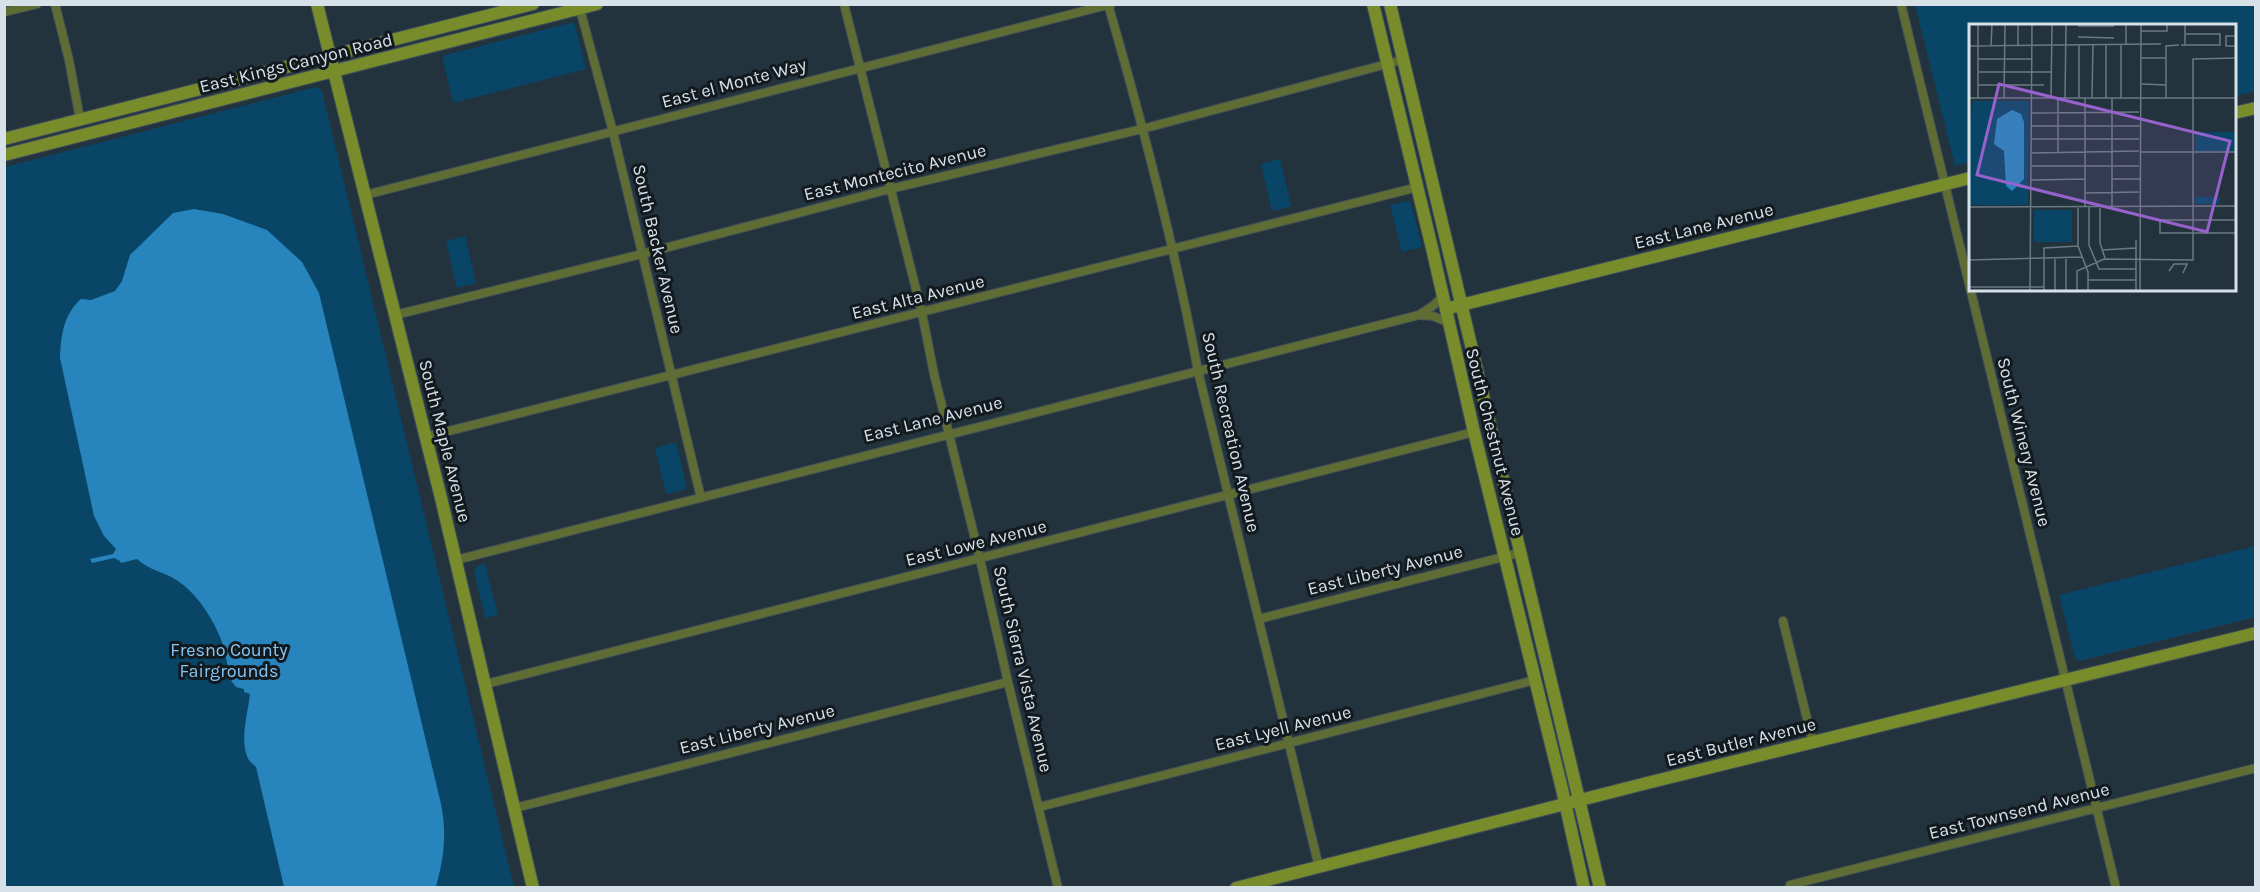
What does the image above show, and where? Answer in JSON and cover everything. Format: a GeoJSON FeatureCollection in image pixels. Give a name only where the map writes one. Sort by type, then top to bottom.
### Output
{"type":"FeatureCollection","features":[{"type":"Feature","properties":{"kind":"main road","name":"South Maple Avenue"},"geometry":{"type":"LineString","coordinates":[[317,4],[328,57],[456,560],[533,888]]}},
{"type":"Feature","properties":{"kind":"main road","name":"East Kings Canyon Road"},"geometry":{"type":"LineString","coordinates":[[4,139],[328,57],[512,7],[533,4]]}},
{"type":"Feature","properties":{"kind":"main road","name":"East Kings Canyon Road"},"geometry":{"type":"LineString","coordinates":[[4,155],[597,4]]}},
{"type":"Feature","properties":{"kind":"main road","name":"South Chestnut Avenue"},"geometry":{"type":"LineString","coordinates":[[1372,4],[1418,187],[1474,432],[1584,888]]}},
{"type":"Feature","properties":{"kind":"main road","name":"South Chestnut Avenue"},"geometry":{"type":"LineString","coordinates":[[1390,4],[1600,888]]}},
{"type":"Feature","properties":{"kind":"main road"},"geometry":{"type":"LineString","coordinates":[[84,135],[86,128],[93,123],[150,108],[171,96]]}},
{"type":"Feature","properties":{"kind":"main road"},"geometry":{"type":"LineString","coordinates":[[2236,113],[2256,108]]}},
{"type":"Feature","properties":{"kind":"main road"},"geometry":{"type":"LineString","coordinates":[[4,148],[69,132],[78,126],[80,119]]}},
{"type":"Feature","properties":{"kind":"main road","name":"East Lane Avenue"},"geometry":{"type":"LineString","coordinates":[[1446,309],[1969,179]]}},
{"type":"Feature","properties":{"kind":"main road"},"geometry":{"type":"LineString","coordinates":[[1466,397],[1474,400],[1487,455],[1497,461]]}},
{"type":"Feature","properties":{"kind":"main road","name":"East Butler Avenue"},"geometry":{"type":"LineString","coordinates":[[1236,888],[1580,800],[2256,633]]}},
{"type":"Feature","properties":{"kind":"street"},"geometry":{"type":"LineString","coordinates":[[4,12],[37,4]]}},
{"type":"Feature","properties":{"kind":"street"},"geometry":{"type":"LineString","coordinates":[[55,4],[80,119]]}},
{"type":"Feature","properties":{"kind":"street","name":"South Sierra Vista Avenue"},"geometry":{"type":"LineString","coordinates":[[844,4],[922,313],[948,434],[1058,888]]}},
{"type":"Feature","properties":{"kind":"street","name":"South Winery Avenue"},"geometry":{"type":"LineString","coordinates":[[1901,4],[1969,287]]}},
{"type":"Feature","properties":{"kind":"street","name":"East el Monte Way"},"geometry":{"type":"LineString","coordinates":[[364,195],[1109,5]]}},
{"type":"Feature","properties":{"kind":"street","name":"South Recreation Avenue"},"geometry":{"type":"LineString","coordinates":[[1109,5],[1142,129],[1186,310],[1198,371],[1319,867]]}},
{"type":"Feature","properties":{"kind":"street"},"geometry":{"type":"LineString","coordinates":[[512,7],[516,25]]}},
{"type":"Feature","properties":{"kind":"street","name":"South Backer Avenue"},"geometry":{"type":"LineString","coordinates":[[580,9],[613,132],[701,498]]}},
{"type":"Feature","properties":{"kind":"street","name":"East Montecito Avenue"},"geometry":{"type":"LineString","coordinates":[[395,315],[642,254],[890,189],[1142,129],[1402,60]]}},
{"type":"Feature","properties":{"kind":"street","name":"East Alta Avenue"},"geometry":{"type":"LineString","coordinates":[[425,437],[1418,187]]}},
{"type":"Feature","properties":{"kind":"street","name":"South Winery Avenue"},"geometry":{"type":"LineString","coordinates":[[1970,291],[2116,888]]}},
{"type":"Feature","properties":{"kind":"street","name":"East Lane Avenue"},"geometry":{"type":"LineString","coordinates":[[1419,315],[1443,296]]}},
{"type":"Feature","properties":{"kind":"street","name":"East Lane Avenue"},"geometry":{"type":"LineString","coordinates":[[456,560],[1419,315],[1433,316],[1449,323]]}},
{"type":"Feature","properties":{"kind":"street","name":"East Lowe Avenue"},"geometry":{"type":"LineString","coordinates":[[486,684],[1474,432]]}},
{"type":"Feature","properties":{"kind":"street","name":"East Liberty Avenue"},"geometry":{"type":"LineString","coordinates":[[1259,620],[1519,553]]}},
{"type":"Feature","properties":{"kind":"street"},"geometry":{"type":"LineString","coordinates":[[1783,621],[1813,743]]}},
{"type":"Feature","properties":{"kind":"street","name":"East Lyell Avenue"},"geometry":{"type":"LineString","coordinates":[[1039,807],[1535,680]]}},
{"type":"Feature","properties":{"kind":"street","name":"East Liberty Avenue"},"geometry":{"type":"LineString","coordinates":[[515,808],[1008,682]]}},
{"type":"Feature","properties":{"kind":"street","name":"East Townsend Avenue"},"geometry":{"type":"LineString","coordinates":[[1790,886],[2256,768]]}},
{"type":"Feature","properties":{"kind":"green space"},"geometry":{"type":"Polygon","coordinates":[[[1915,5],[2255,5],[2255,91],[2236,96],[2236,24],[1969,24],[1969,162],[1955,166],[1915,5]]]}},
{"type":"Feature","properties":{"kind":"green space"},"geometry":{"type":"Polygon","coordinates":[[[574,22],[586,69],[453,103],[442,56],[574,22]]]}},
{"type":"Feature","properties":{"kind":"green space","name":"Fresno County Fairgrounds"},"geometry":{"type":"Polygon","coordinates":[[[316,87],[322,91],[514,887],[5,888],[5,167],[316,87]]]}},
{"type":"Feature","properties":{"kind":"green space"},"geometry":{"type":"Polygon","coordinates":[[[1280,159],[1291,206],[1272,211],[1261,164],[1280,159]]]}},
{"type":"Feature","properties":{"kind":"green space"},"geometry":{"type":"Polygon","coordinates":[[[1408,201],[1411,203],[1422,247],[1402,252],[1390,205],[1408,201]]]}},
{"type":"Feature","properties":{"kind":"green space"},"geometry":{"type":"Polygon","coordinates":[[[465,236],[476,283],[457,288],[446,241],[465,236]]]}},
{"type":"Feature","properties":{"kind":"green space"},"geometry":{"type":"Polygon","coordinates":[[[676,442],[687,489],[666,494],[655,448],[676,442]]]}},
{"type":"Feature","properties":{"kind":"green space"},"geometry":{"type":"Polygon","coordinates":[[[2255,546],[2255,617],[2079,661],[2075,658],[2059,595],[2255,546]]]}},
{"type":"Feature","properties":{"kind":"green space"},"geometry":{"type":"Polygon","coordinates":[[[485,564],[498,615],[485,618],[474,571],[477,566],[485,564]]]}},
{"type":"Feature","properties":{"kind":"shaded area"},"geometry":{"type":"Polygon","coordinates":[[[194,209],[223,214],[267,230],[302,262],[319,293],[441,804],[444,846],[436,887],[284,887],[256,767],[248,759],[245,749],[244,733],[250,694],[236,687],[232,682],[222,642],[213,622],[203,606],[185,586],[137,559],[121,563],[114,558],[92,563],[90,559],[113,554],[116,549],[104,536],[94,516],[60,358],[64,326],[70,312],[81,299],[91,300],[115,291],[122,281],[130,255],[173,213],[194,209]]]}}]}
